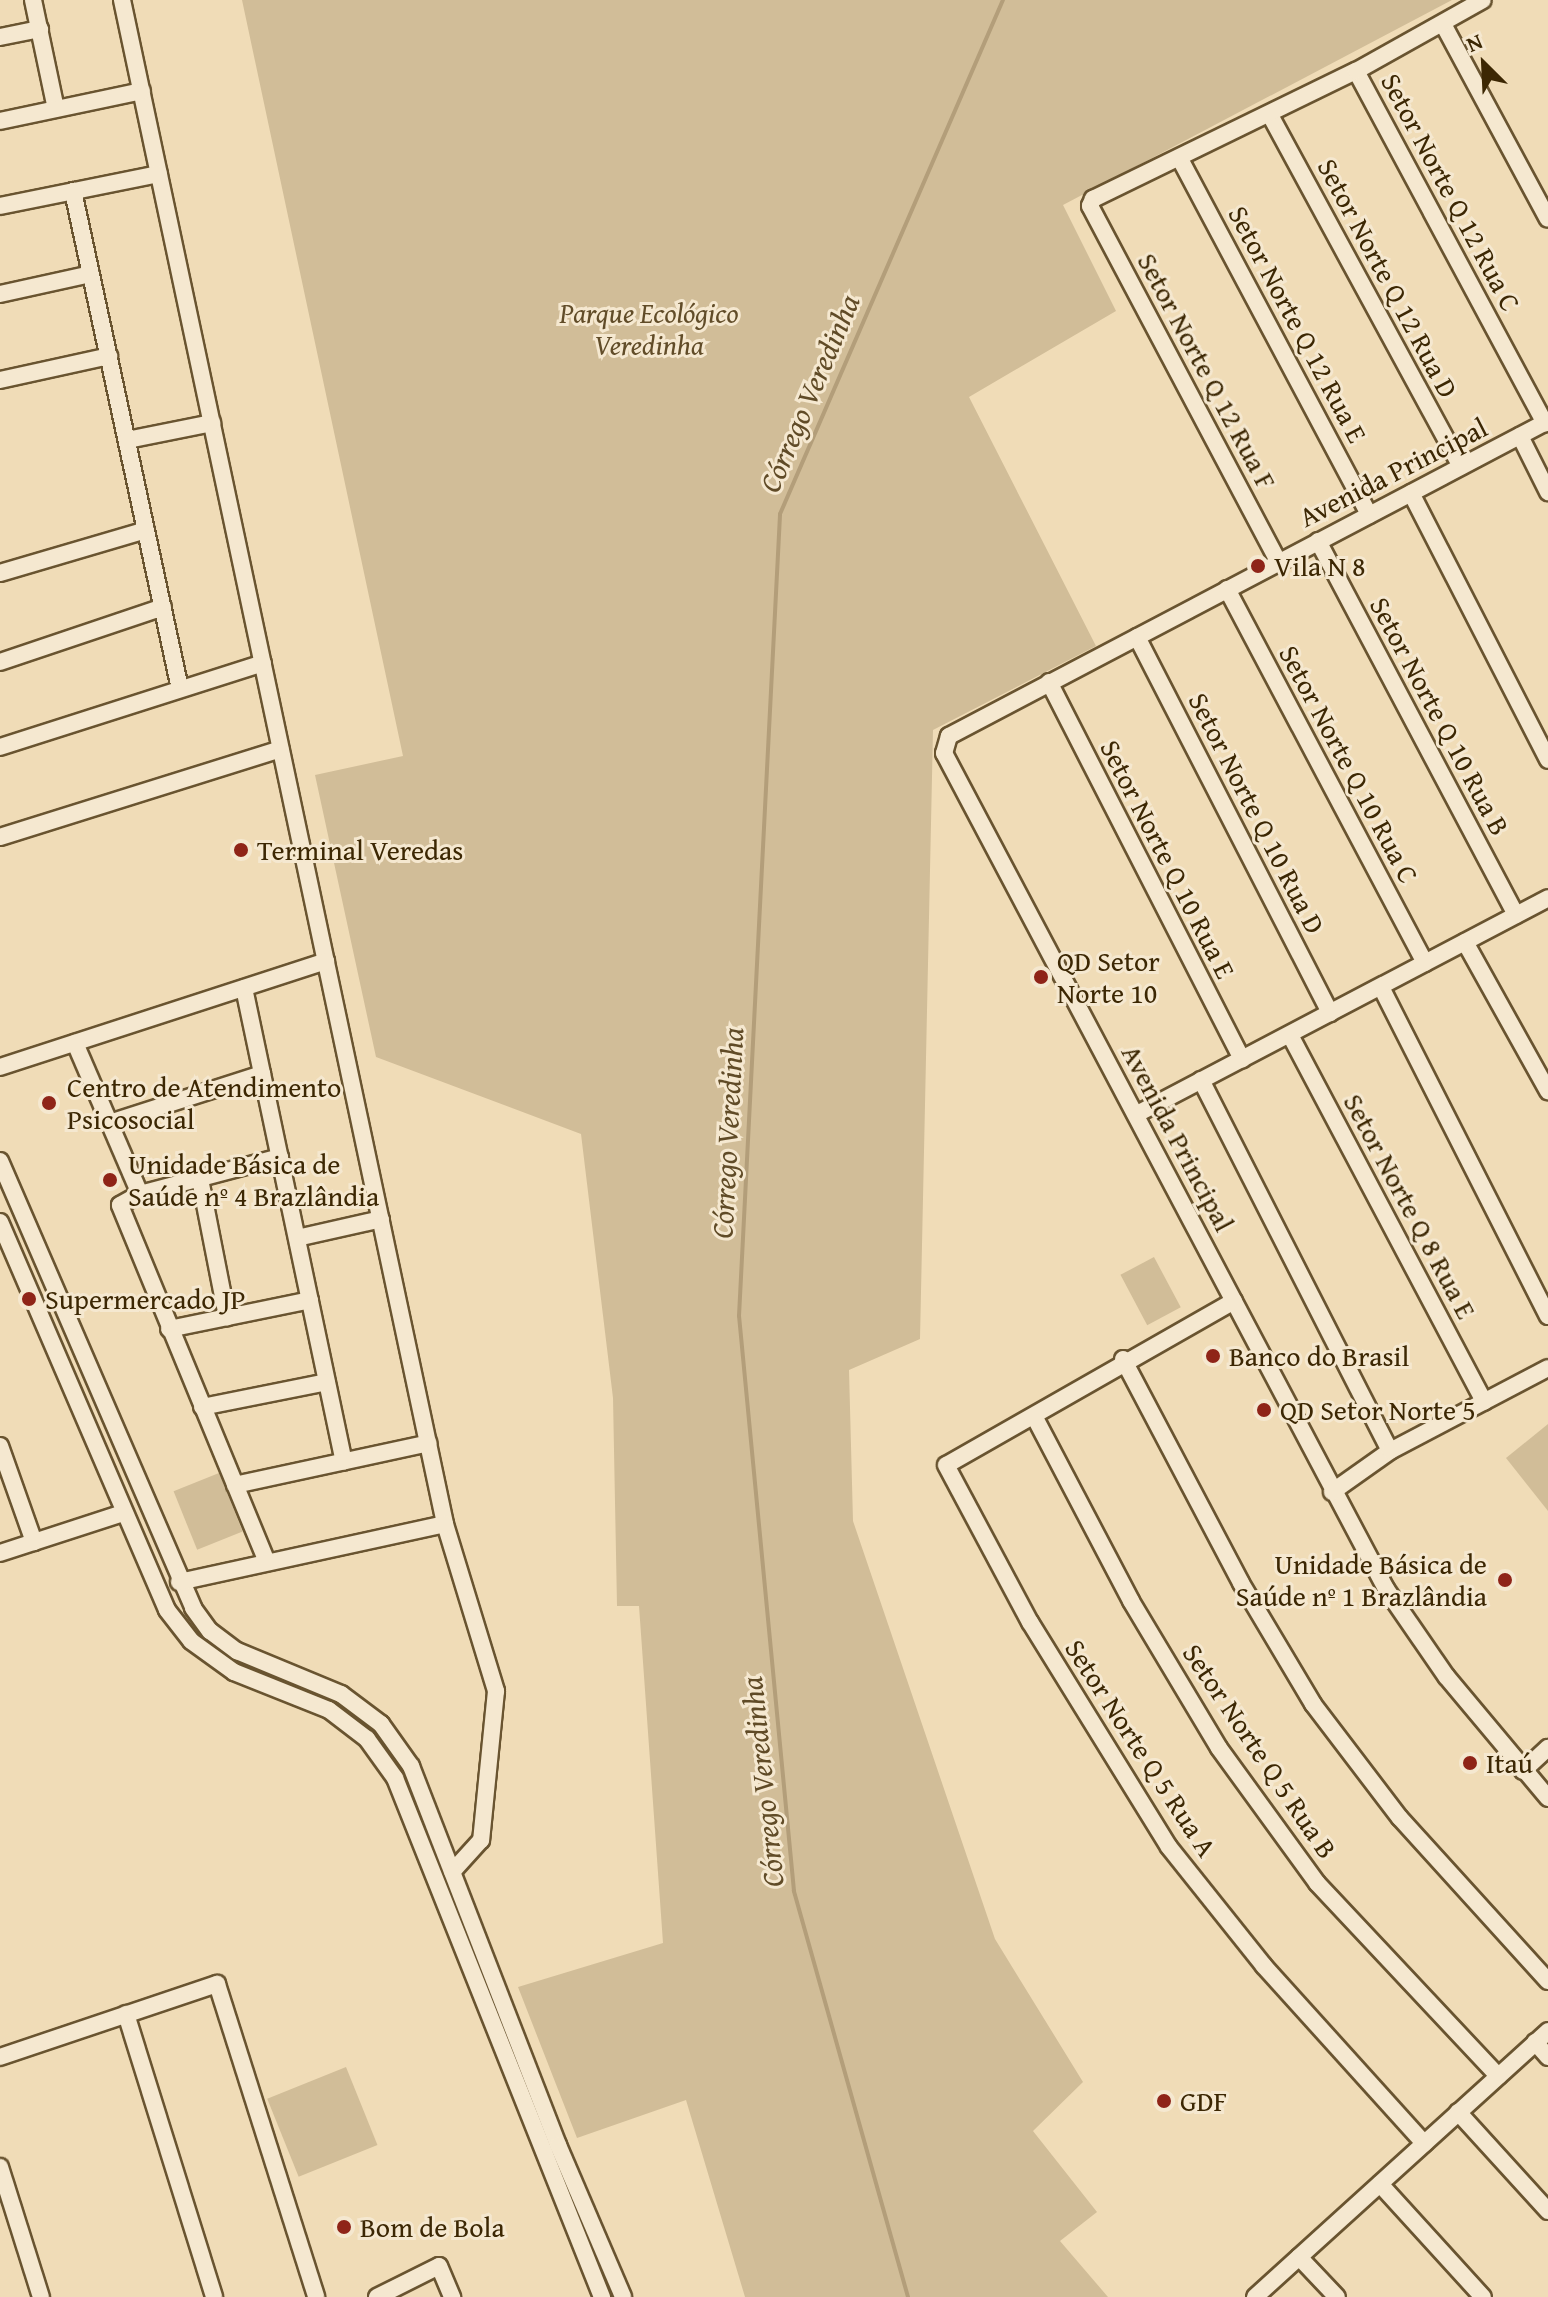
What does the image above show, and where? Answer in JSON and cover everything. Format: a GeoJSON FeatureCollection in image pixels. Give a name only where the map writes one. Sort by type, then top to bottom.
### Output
{"type":"FeatureCollection","features":[{"type":"Feature","properties":{"kind":"street"},"geometry":{"type":"LineString","coordinates":[[33,0],[56,109]]}},
{"type":"Feature","properties":{"kind":"street"},"geometry":{"type":"LineString","coordinates":[[122,0],[445,1524],[496,1691],[481,1840],[452,1872]]}},
{"type":"Feature","properties":{"kind":"street"},"geometry":{"type":"LineString","coordinates":[[1180,159],[1356,71],[1483,0]]}},
{"type":"Feature","properties":{"kind":"street"},"geometry":{"type":"LineString","coordinates":[[1443,24],[1548,219]]}},
{"type":"Feature","properties":{"kind":"street"},"geometry":{"type":"LineString","coordinates":[[0,37],[40,29]]}},
{"type":"Feature","properties":{"kind":"street","name":"Setor Norte Q 12 Rua C"},"geometry":{"type":"LineString","coordinates":[[1356,71],[1546,422]]}},
{"type":"Feature","properties":{"kind":"street"},"geometry":{"type":"LineString","coordinates":[[0,121],[142,91]]}},
{"type":"Feature","properties":{"kind":"street","name":"Setor Norte Q 12 Rua D"},"geometry":{"type":"LineString","coordinates":[[1270,115],[1461,467]]}},
{"type":"Feature","properties":{"kind":"street","name":"Setor Norte Q 12 Rua F"},"geometry":{"type":"LineString","coordinates":[[1180,159],[1093,199],[1090,206],[1278,561]]}},
{"type":"Feature","properties":{"kind":"street","name":"Setor Norte Q 12 Rua E"},"geometry":{"type":"LineString","coordinates":[[1180,159],[1369,515]]}},
{"type":"Feature","properties":{"kind":"street"},"geometry":{"type":"LineString","coordinates":[[0,206],[159,174]]}},
{"type":"Feature","properties":{"kind":"street"},"geometry":{"type":"LineString","coordinates":[[73,191],[180,689]]}},
{"type":"Feature","properties":{"kind":"street"},"geometry":{"type":"LineString","coordinates":[[0,294],[91,274]]}},
{"type":"Feature","properties":{"kind":"street"},"geometry":{"type":"LineString","coordinates":[[0,380],[109,356]]}},
{"type":"Feature","properties":{"kind":"street","name":"Avenida Principal"},"geometry":{"type":"LineString","coordinates":[[1546,422],[949,736],[944,753],[1137,1114],[1332,1492],[1386,1589],[1446,1676],[1548,1798]]}},
{"type":"Feature","properties":{"kind":"street"},"geometry":{"type":"LineString","coordinates":[[127,440],[212,423]]}},
{"type":"Feature","properties":{"kind":"street"},"geometry":{"type":"LineString","coordinates":[[1520,436],[1548,492]]}},
{"type":"Feature","properties":{"kind":"street"},"geometry":{"type":"LineString","coordinates":[[1411,493],[1548,760]]}},
{"type":"Feature","properties":{"kind":"street"},"geometry":{"type":"LineString","coordinates":[[0,573],[146,530]]}},
{"type":"Feature","properties":{"kind":"street","name":"Setor Norte Q 10 Rua B"},"geometry":{"type":"LineString","coordinates":[[1318,541],[1516,915]]}},
{"type":"Feature","properties":{"kind":"street","name":"Setor Norte Q 10 Rua C"},"geometry":{"type":"LineString","coordinates":[[1227,589],[1425,963]]}},
{"type":"Feature","properties":{"kind":"street"},"geometry":{"type":"LineString","coordinates":[[0,662],[163,607]]}},
{"type":"Feature","properties":{"kind":"street","name":"Setor Norte Q 10 Rua D"},"geometry":{"type":"LineString","coordinates":[[1137,637],[1330,1013]]}},
{"type":"Feature","properties":{"kind":"street"},"geometry":{"type":"LineString","coordinates":[[0,747],[263,663]]}},
{"type":"Feature","properties":{"kind":"street","name":"Setor Norte Q 10 Rua E"},"geometry":{"type":"LineString","coordinates":[[1049,682],[1242,1059]]}},
{"type":"Feature","properties":{"kind":"street"},"geometry":{"type":"LineString","coordinates":[[0,837],[281,749]]}},
{"type":"Feature","properties":{"kind":"street"},"geometry":{"type":"LineString","coordinates":[[1137,1114],[1548,898]]}},
{"type":"Feature","properties":{"kind":"street"},"geometry":{"type":"LineString","coordinates":[[1465,942],[1548,1091]]}},
{"type":"Feature","properties":{"kind":"street"},"geometry":{"type":"LineString","coordinates":[[1,1067],[326,961]]}},
{"type":"Feature","properties":{"kind":"street"},"geometry":{"type":"LineString","coordinates":[[1381,987],[1548,1316]]}},
{"type":"Feature","properties":{"kind":"street"},"geometry":{"type":"LineString","coordinates":[[244,988],[344,1462]]}},
{"type":"Feature","properties":{"kind":"street","name":"Setor Norte Q 8 Rua E"},"geometry":{"type":"LineString","coordinates":[[1290,1035],[1484,1402]]}},
{"type":"Feature","properties":{"kind":"street"},"geometry":{"type":"LineString","coordinates":[[75,1043],[140,1194]]}},
{"type":"Feature","properties":{"kind":"street"},"geometry":{"type":"LineString","coordinates":[[109,1123],[262,1074]]}},
{"type":"Feature","properties":{"kind":"street"},"geometry":{"type":"LineString","coordinates":[[1201,1080],[1390,1451]]}},
{"type":"Feature","properties":{"kind":"street"},"geometry":{"type":"LineString","coordinates":[[267,1562],[120,1214],[120,1205],[140,1194],[280,1157]]}},
{"type":"Feature","properties":{"kind":"street"},"geometry":{"type":"LineString","coordinates":[[0,1161],[169,1558],[210,1631],[225,1643],[341,1694],[381,1724],[411,1766],[452,1872],[602,2297]]}},
{"type":"Feature","properties":{"kind":"street"},"geometry":{"type":"LineString","coordinates":[[200,1179],[227,1317]]}},
{"type":"Feature","properties":{"kind":"street"},"geometry":{"type":"LineString","coordinates":[[22,1213],[0,1222],[158,1589],[191,1641],[234,1672],[329,1710],[367,1739],[395,1778],[550,2148],[623,2297]]}},
{"type":"Feature","properties":{"kind":"street"},"geometry":{"type":"LineString","coordinates":[[297,1238],[381,1219]]}},
{"type":"Feature","properties":{"kind":"street"},"geometry":{"type":"LineString","coordinates":[[169,1329],[310,1300]]}},
{"type":"Feature","properties":{"kind":"street"},"geometry":{"type":"LineString","coordinates":[[1034,1416],[1123,1359],[1234,1301]]}},
{"type":"Feature","properties":{"kind":"street"},"geometry":{"type":"LineString","coordinates":[[61,1368],[71,1372],[84,1359]]}},
{"type":"Feature","properties":{"kind":"street"},"geometry":{"type":"LineString","coordinates":[[1123,1359],[1241,1583],[1313,1704],[1400,1818],[1548,1981]]}},
{"type":"Feature","properties":{"kind":"street"},"geometry":{"type":"LineString","coordinates":[[1332,1492],[1390,1451],[1548,1368]]}},
{"type":"Feature","properties":{"kind":"street"},"geometry":{"type":"LineString","coordinates":[[202,1407],[327,1382]]}},
{"type":"Feature","properties":{"kind":"street"},"geometry":{"type":"LineString","coordinates":[[75,1400],[89,1388],[98,1392]]}},
{"type":"Feature","properties":{"kind":"street","name":"Setor Norte Q 5 Rua A"},"geometry":{"type":"LineString","coordinates":[[1034,1416],[946,1465],[1030,1622],[1169,1847],[1264,1966],[1424,2143]]}},
{"type":"Feature","properties":{"kind":"street","name":"Setor Norte Q 5 Rua B"},"geometry":{"type":"LineString","coordinates":[[1034,1416],[1131,1601],[1219,1748],[1317,1883],[1498,2076]]}},
{"type":"Feature","properties":{"kind":"street"},"geometry":{"type":"LineString","coordinates":[[235,1485],[429,1443]]}},
{"type":"Feature","properties":{"kind":"street"},"geometry":{"type":"LineString","coordinates":[[0,1446],[34,1542]]}},
{"type":"Feature","properties":{"kind":"street"},"geometry":{"type":"LineString","coordinates":[[0,1553],[123,1513]]}},
{"type":"Feature","properties":{"kind":"street"},"geometry":{"type":"LineString","coordinates":[[158,1589],[166,1577],[179,1580],[445,1524]]}},
{"type":"Feature","properties":{"kind":"street"},"geometry":{"type":"LineString","coordinates":[[147,1565],[162,1570],[169,1558]]}},
{"type":"Feature","properties":{"kind":"street"},"geometry":{"type":"LineString","coordinates":[[213,1657],[225,1643]]}},
{"type":"Feature","properties":{"kind":"street"},"geometry":{"type":"LineString","coordinates":[[1523,1771],[1548,1748]]}},
{"type":"Feature","properties":{"kind":"street"},"geometry":{"type":"LineString","coordinates":[[0,2057],[217,1984],[316,2297]]}},
{"type":"Feature","properties":{"kind":"street"},"geometry":{"type":"LineString","coordinates":[[126,2014],[214,2297]]}},
{"type":"Feature","properties":{"kind":"street"},"geometry":{"type":"LineString","coordinates":[[1255,2297],[1548,2031]]}},
{"type":"Feature","properties":{"kind":"street"},"geometry":{"type":"LineString","coordinates":[[1535,2042],[1548,2057]]}},
{"type":"Feature","properties":{"kind":"street"},"geometry":{"type":"LineString","coordinates":[[1458,2112],[1548,2211]]}},
{"type":"Feature","properties":{"kind":"street"},"geometry":{"type":"LineString","coordinates":[[0,2167],[41,2297]]}},
{"type":"Feature","properties":{"kind":"street"},"geometry":{"type":"LineString","coordinates":[[1380,2184],[1483,2297]]}},
{"type":"Feature","properties":{"kind":"street"},"geometry":{"type":"LineString","coordinates":[[1299,2257],[1337,2297]]}},
{"type":"Feature","properties":{"kind":"street"},"geometry":{"type":"LineString","coordinates":[[377,2297],[439,2266],[452,2297]]}},
{"type":"Feature","properties":{"kind":"green space","name":"Parque Ecológico Veredinha"},"geometry":{"type":"Polygon","coordinates":[[[242,0],[1452,0],[1063,205],[1116,311],[969,397],[1096,646],[933,730],[920,1339],[849,1370],[853,1521],[995,1939],[1083,2082],[1033,2131],[1097,2212],[1060,2241],[1108,2297],[745,2297],[686,2100],[577,2138],[518,1987],[663,1943],[639,1606],[617,1606],[613,1398],[581,1134],[376,1057],[315,775],[403,756],[242,0]]]}},
{"type":"Feature","properties":{"kind":"green space"},"geometry":{"type":"Polygon","coordinates":[[[1154,1257],[1181,1307],[1147,1325],[1120,1275],[1154,1257]]]}},
{"type":"Feature","properties":{"kind":"green space"},"geometry":{"type":"Polygon","coordinates":[[[1548,1424],[1548,1511],[1506,1458],[1548,1424]]]}},
{"type":"Feature","properties":{"kind":"green space"},"geometry":{"type":"Polygon","coordinates":[[[219,1473],[243,1531],[197,1550],[174,1491],[219,1473]]]}},
{"type":"Feature","properties":{"kind":"green space"},"geometry":{"type":"Polygon","coordinates":[[[346,2067],[377,2145],[299,2177],[267,2099],[346,2067]]]}},
{"type":"Feature","properties":{"kind":"waterway","name":"Córrego Veredinha"},"geometry":{"type":"LineString","coordinates":[[908,2297],[794,1891],[739,1316],[780,514],[1003,0]]}},
{"type":"Feature","properties":{"kind":"place","name":"Vila N 8"},"geometry":{"type":"Point","coordinates":[1258,566]}},
{"type":"Feature","properties":{"kind":"place","name":"Terminal Veredas"},"geometry":{"type":"Point","coordinates":[241,850]}},
{"type":"Feature","properties":{"kind":"place","name":"QD Setor Norte 10"},"geometry":{"type":"Point","coordinates":[1041,977]}},
{"type":"Feature","properties":{"kind":"place","name":"Centro de Atendimento Psicosocial"},"geometry":{"type":"Point","coordinates":[49,1103]}},
{"type":"Feature","properties":{"kind":"place","name":"Unidade Básica de Saúde nº 4 Brazlândia"},"geometry":{"type":"Point","coordinates":[110,1180]}},
{"type":"Feature","properties":{"kind":"place","name":"Supermercado JP"},"geometry":{"type":"Point","coordinates":[29,1299]}},
{"type":"Feature","properties":{"kind":"place","name":"Banco do Brasil"},"geometry":{"type":"Point","coordinates":[1213,1356]}},
{"type":"Feature","properties":{"kind":"place","name":"QD Setor Norte 5"},"geometry":{"type":"Point","coordinates":[1264,1410]}},
{"type":"Feature","properties":{"kind":"place","name":"Unidade Básica de Saúde nº 1 Brazlândia"},"geometry":{"type":"Point","coordinates":[1505,1580]}},
{"type":"Feature","properties":{"kind":"place","name":"Itaú"},"geometry":{"type":"Point","coordinates":[1470,1763]}},
{"type":"Feature","properties":{"kind":"place","name":"GDF"},"geometry":{"type":"Point","coordinates":[1164,2101]}},
{"type":"Feature","properties":{"kind":"place","name":"Bom de Bola"},"geometry":{"type":"Point","coordinates":[344,2227]}}]}
